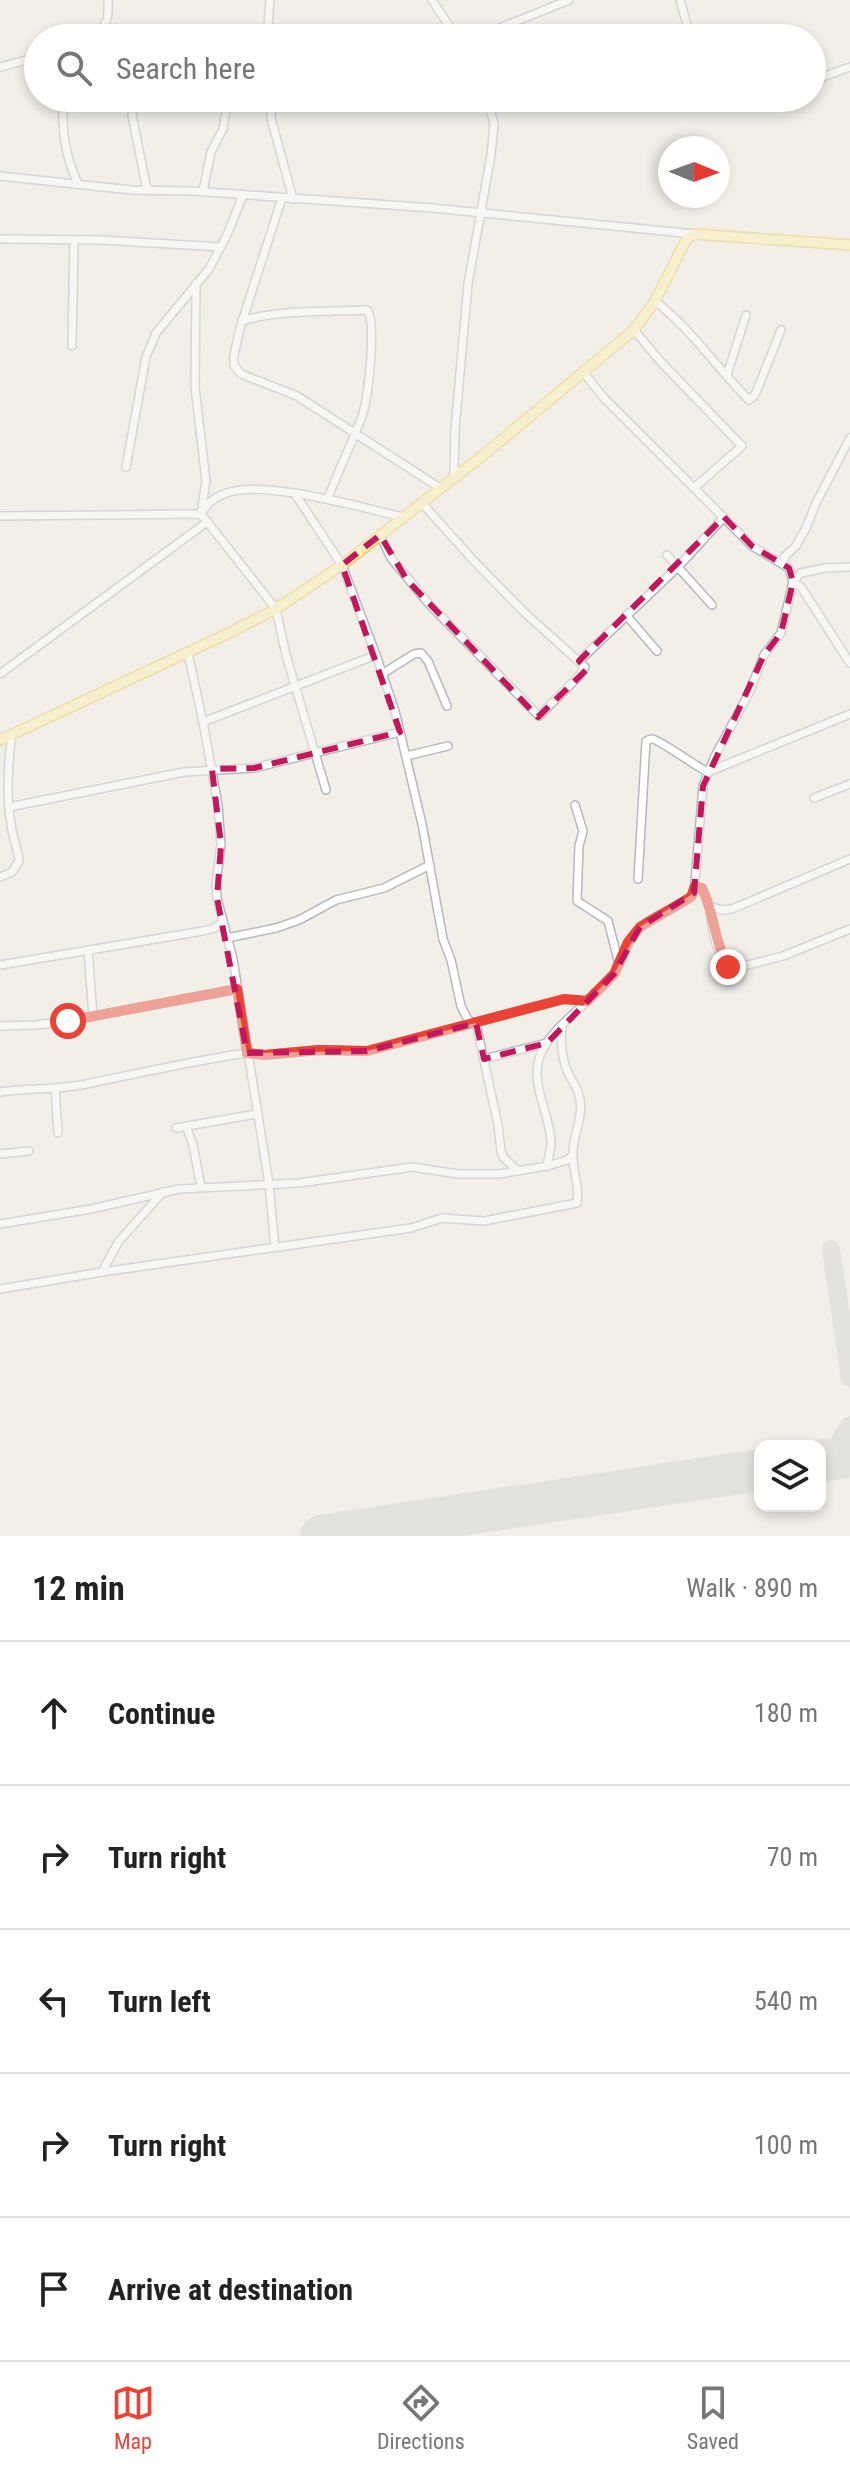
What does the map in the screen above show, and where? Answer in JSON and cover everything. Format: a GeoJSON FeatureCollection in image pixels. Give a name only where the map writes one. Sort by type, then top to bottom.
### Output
{"type":"FeatureCollection","features":[{"type":"Feature","properties":{"kind":"main road"},"geometry":{"type":"LineString","coordinates":[[0,740],[276,609],[342,565],[634,330],[655,301],[686,240],[694,234],[850,245]]}},
{"type":"Feature","properties":{"kind":"street"},"geometry":{"type":"LineString","coordinates":[[107,24],[108,0]]}},
{"type":"Feature","properties":{"kind":"street"},"geometry":{"type":"LineString","coordinates":[[268,24],[270,0]]}},
{"type":"Feature","properties":{"kind":"street"},"geometry":{"type":"LineString","coordinates":[[432,0],[448,24]]}},
{"type":"Feature","properties":{"kind":"street"},"geometry":{"type":"LineString","coordinates":[[504,24],[545,4],[569,0]]}},
{"type":"Feature","properties":{"kind":"street"},"geometry":{"type":"LineString","coordinates":[[680,0],[687,24]]}},
{"type":"Feature","properties":{"kind":"street"},"geometry":{"type":"LineString","coordinates":[[0,67],[24,61]]}},
{"type":"Feature","properties":{"kind":"street"},"geometry":{"type":"LineString","coordinates":[[826,76],[850,67]]}},
{"type":"Feature","properties":{"kind":"street"},"geometry":{"type":"LineString","coordinates":[[63,112],[67,159],[78,184]]}},
{"type":"Feature","properties":{"kind":"street"},"geometry":{"type":"LineString","coordinates":[[132,112],[147,190]]}},
{"type":"Feature","properties":{"kind":"street"},"geometry":{"type":"LineString","coordinates":[[203,191],[211,152],[223,129],[226,112]]}},
{"type":"Feature","properties":{"kind":"street"},"geometry":{"type":"LineString","coordinates":[[271,112],[293,199]]}},
{"type":"Feature","properties":{"kind":"street"},"geometry":{"type":"LineString","coordinates":[[454,477],[455,429],[468,284],[482,213],[494,124],[491,112]]}},
{"type":"Feature","properties":{"kind":"street"},"geometry":{"type":"LineString","coordinates":[[0,176],[147,190],[203,191],[482,213],[694,234]]}},
{"type":"Feature","properties":{"kind":"street"},"geometry":{"type":"LineString","coordinates":[[126,467],[146,357],[156,333],[209,269],[243,195]]}},
{"type":"Feature","properties":{"kind":"street"},"geometry":{"type":"LineString","coordinates":[[282,198],[242,321],[234,365],[241,374],[297,396],[440,488]]}},
{"type":"Feature","properties":{"kind":"street"},"geometry":{"type":"LineString","coordinates":[[0,239],[221,247]]}},
{"type":"Feature","properties":{"kind":"street"},"geometry":{"type":"LineString","coordinates":[[72,346],[74,240]]}},
{"type":"Feature","properties":{"kind":"street"},"geometry":{"type":"LineString","coordinates":[[196,284],[195,387],[206,481],[201,514],[276,609],[326,790]]}},
{"type":"Feature","properties":{"kind":"street"},"geometry":{"type":"LineString","coordinates":[[655,301],[675,316],[748,399],[752,399],[781,330]]}},
{"type":"Feature","properties":{"kind":"street"},"geometry":{"type":"LineString","coordinates":[[242,321],[260,316],[367,310],[371,315],[364,408],[328,499]]}},
{"type":"Feature","properties":{"kind":"street"},"geometry":{"type":"LineString","coordinates":[[727,375],[746,315]]}},
{"type":"Feature","properties":{"kind":"street"},"geometry":{"type":"LineString","coordinates":[[634,330],[742,446],[694,488]]}},
{"type":"Feature","properties":{"kind":"street"},"geometry":{"type":"LineString","coordinates":[[584,373],[603,397],[752,546],[789,568],[793,582],[801,587],[850,663]]}},
{"type":"Feature","properties":{"kind":"street"},"geometry":{"type":"LineString","coordinates":[[783,563],[806,528],[850,438]]}},
{"type":"Feature","properties":{"kind":"street"},"geometry":{"type":"LineString","coordinates":[[201,514],[207,503],[226,492],[265,490],[328,499],[403,517]]}},
{"type":"Feature","properties":{"kind":"street"},"geometry":{"type":"LineString","coordinates":[[295,494],[342,565],[376,655],[406,756],[443,939],[461,1006],[467,1018],[474,1023],[503,1157],[518,1171]]}},
{"type":"Feature","properties":{"kind":"street"},"geometry":{"type":"LineString","coordinates":[[380,535],[391,558],[407,580],[452,630],[539,716],[585,667],[505,592],[421,502]]}},
{"type":"Feature","properties":{"kind":"street"},"geometry":{"type":"LineString","coordinates":[[0,516],[201,514]]}},
{"type":"Feature","properties":{"kind":"street"},"geometry":{"type":"LineString","coordinates":[[579,661],[678,567],[724,517]]}},
{"type":"Feature","properties":{"kind":"street"},"geometry":{"type":"LineString","coordinates":[[0,674],[207,522]]}},
{"type":"Feature","properties":{"kind":"street"},"geometry":{"type":"LineString","coordinates":[[667,555],[712,605]]}},
{"type":"Feature","properties":{"kind":"street"},"geometry":{"type":"LineString","coordinates":[[547,1166],[551,1141],[537,1066],[547,1043],[614,974],[628,942],[640,927],[691,897],[695,886],[700,802],[708,772],[749,693],[764,655],[781,633],[793,582],[801,573],[850,567]]}},
{"type":"Feature","properties":{"kind":"street"},"geometry":{"type":"LineString","coordinates":[[626,615],[657,651]]}},
{"type":"Feature","properties":{"kind":"street"},"geometry":{"type":"LineString","coordinates":[[188,653],[212,769],[221,845],[216,883],[269,1184],[275,1248]]}},
{"type":"Feature","properties":{"kind":"street"},"geometry":{"type":"LineString","coordinates":[[382,674],[414,654],[421,653],[428,661],[447,706]]}},
{"type":"Feature","properties":{"kind":"street"},"geometry":{"type":"LineString","coordinates":[[203,722],[376,655]]}},
{"type":"Feature","properties":{"kind":"street"},"geometry":{"type":"LineString","coordinates":[[638,879],[646,741],[661,742],[708,772],[850,714]]}},
{"type":"Feature","properties":{"kind":"street"},"geometry":{"type":"LineString","coordinates":[[9,807],[142,779],[212,769],[254,768],[400,732]]}},
{"type":"Feature","properties":{"kind":"street"},"geometry":{"type":"LineString","coordinates":[[0,877],[12,872],[19,861],[9,807],[12,734]]}},
{"type":"Feature","properties":{"kind":"street"},"geometry":{"type":"LineString","coordinates":[[406,756],[448,746]]}},
{"type":"Feature","properties":{"kind":"street"},"geometry":{"type":"LineString","coordinates":[[814,798],[850,784]]}},
{"type":"Feature","properties":{"kind":"street"},"geometry":{"type":"LineString","coordinates":[[575,805],[583,831],[579,846],[577,901],[608,921],[619,964]]}},
{"type":"Feature","properties":{"kind":"street"},"geometry":{"type":"LineString","coordinates":[[710,906],[721,910],[732,909],[850,859]]}},
{"type":"Feature","properties":{"kind":"street"},"geometry":{"type":"LineString","coordinates":[[227,938],[287,924],[336,900],[384,888],[430,865]]}},
{"type":"Feature","properties":{"kind":"street"},"geometry":{"type":"LineString","coordinates":[[695,886],[702,888],[710,906],[719,949],[732,969],[783,956],[850,929]]}},
{"type":"Feature","properties":{"kind":"street"},"geometry":{"type":"LineString","coordinates":[[0,965],[203,931],[223,922]]}},
{"type":"Feature","properties":{"kind":"street"},"geometry":{"type":"LineString","coordinates":[[88,950],[93,1016]]}},
{"type":"Feature","properties":{"kind":"street"},"geometry":{"type":"LineString","coordinates":[[0,1026],[36,1025],[237,989]]}},
{"type":"Feature","properties":{"kind":"street"},"geometry":{"type":"LineString","coordinates":[[0,1092],[79,1085],[247,1053],[367,1051],[564,999],[587,1001]]}},
{"type":"Feature","properties":{"kind":"street"},"geometry":{"type":"LineString","coordinates":[[0,1289],[411,1228],[442,1218],[484,1221],[573,1205],[578,1197],[572,1156],[581,1114],[578,1093],[564,1060],[560,1039],[562,1027]]}},
{"type":"Feature","properties":{"kind":"street"},"geometry":{"type":"LineString","coordinates":[[484,1059],[547,1043]]}},
{"type":"Feature","properties":{"kind":"street"},"geometry":{"type":"LineString","coordinates":[[55,1088],[58,1133]]}},
{"type":"Feature","properties":{"kind":"street"},"geometry":{"type":"LineString","coordinates":[[176,1128],[257,1114]]}},
{"type":"Feature","properties":{"kind":"street"},"geometry":{"type":"LineString","coordinates":[[186,1126],[201,1187]]}},
{"type":"Feature","properties":{"kind":"street"},"geometry":{"type":"LineString","coordinates":[[0,1154],[29,1151]]}},
{"type":"Feature","properties":{"kind":"street"},"geometry":{"type":"LineString","coordinates":[[1,1224],[201,1187],[299,1183],[412,1167],[478,1175],[547,1166],[572,1156]]}},
{"type":"Feature","properties":{"kind":"street"},"geometry":{"type":"LineString","coordinates":[[102,1272],[119,1241],[163,1192]]}},
{"type":"Feature","properties":{"kind":"highlighted area"},"geometry":{"type":"Polygon","coordinates":[[[724,517],[752,546],[789,568],[793,582],[781,633],[764,655],[703,786],[694,893],[640,927],[614,974],[547,1043],[484,1059],[476,1023],[367,1051],[247,1053],[217,898],[221,845],[212,769],[254,768],[400,732],[342,565],[380,535],[407,580],[538,717],[587,669],[579,661],[724,517]]]}},
{"type":"Feature","properties":{"kind":"taxiway"},"geometry":{"type":"LineString","coordinates":[[831,1249],[850,1378]]}},
{"type":"Feature","properties":{"kind":"taxiway"},"geometry":{"type":"LineString","coordinates":[[826,1454],[836,1446],[850,1425]]}},
{"type":"Feature","properties":{"kind":"runway"},"geometry":{"type":"LineString","coordinates":[[826,1460],[850,1456]]}},
{"type":"Feature","properties":{"kind":"runway"},"geometry":{"type":"LineString","coordinates":[[321,1536],[754,1471]]}},
{"type":"Feature","properties":{"kind":"route"},"geometry":{"type":"LineString","coordinates":[[68,1021],[237,989],[247,1053],[367,1051],[564,999],[587,1001],[614,974],[628,942],[640,927],[691,897],[695,886],[702,888],[710,906],[719,949],[728,967]]}}]}
